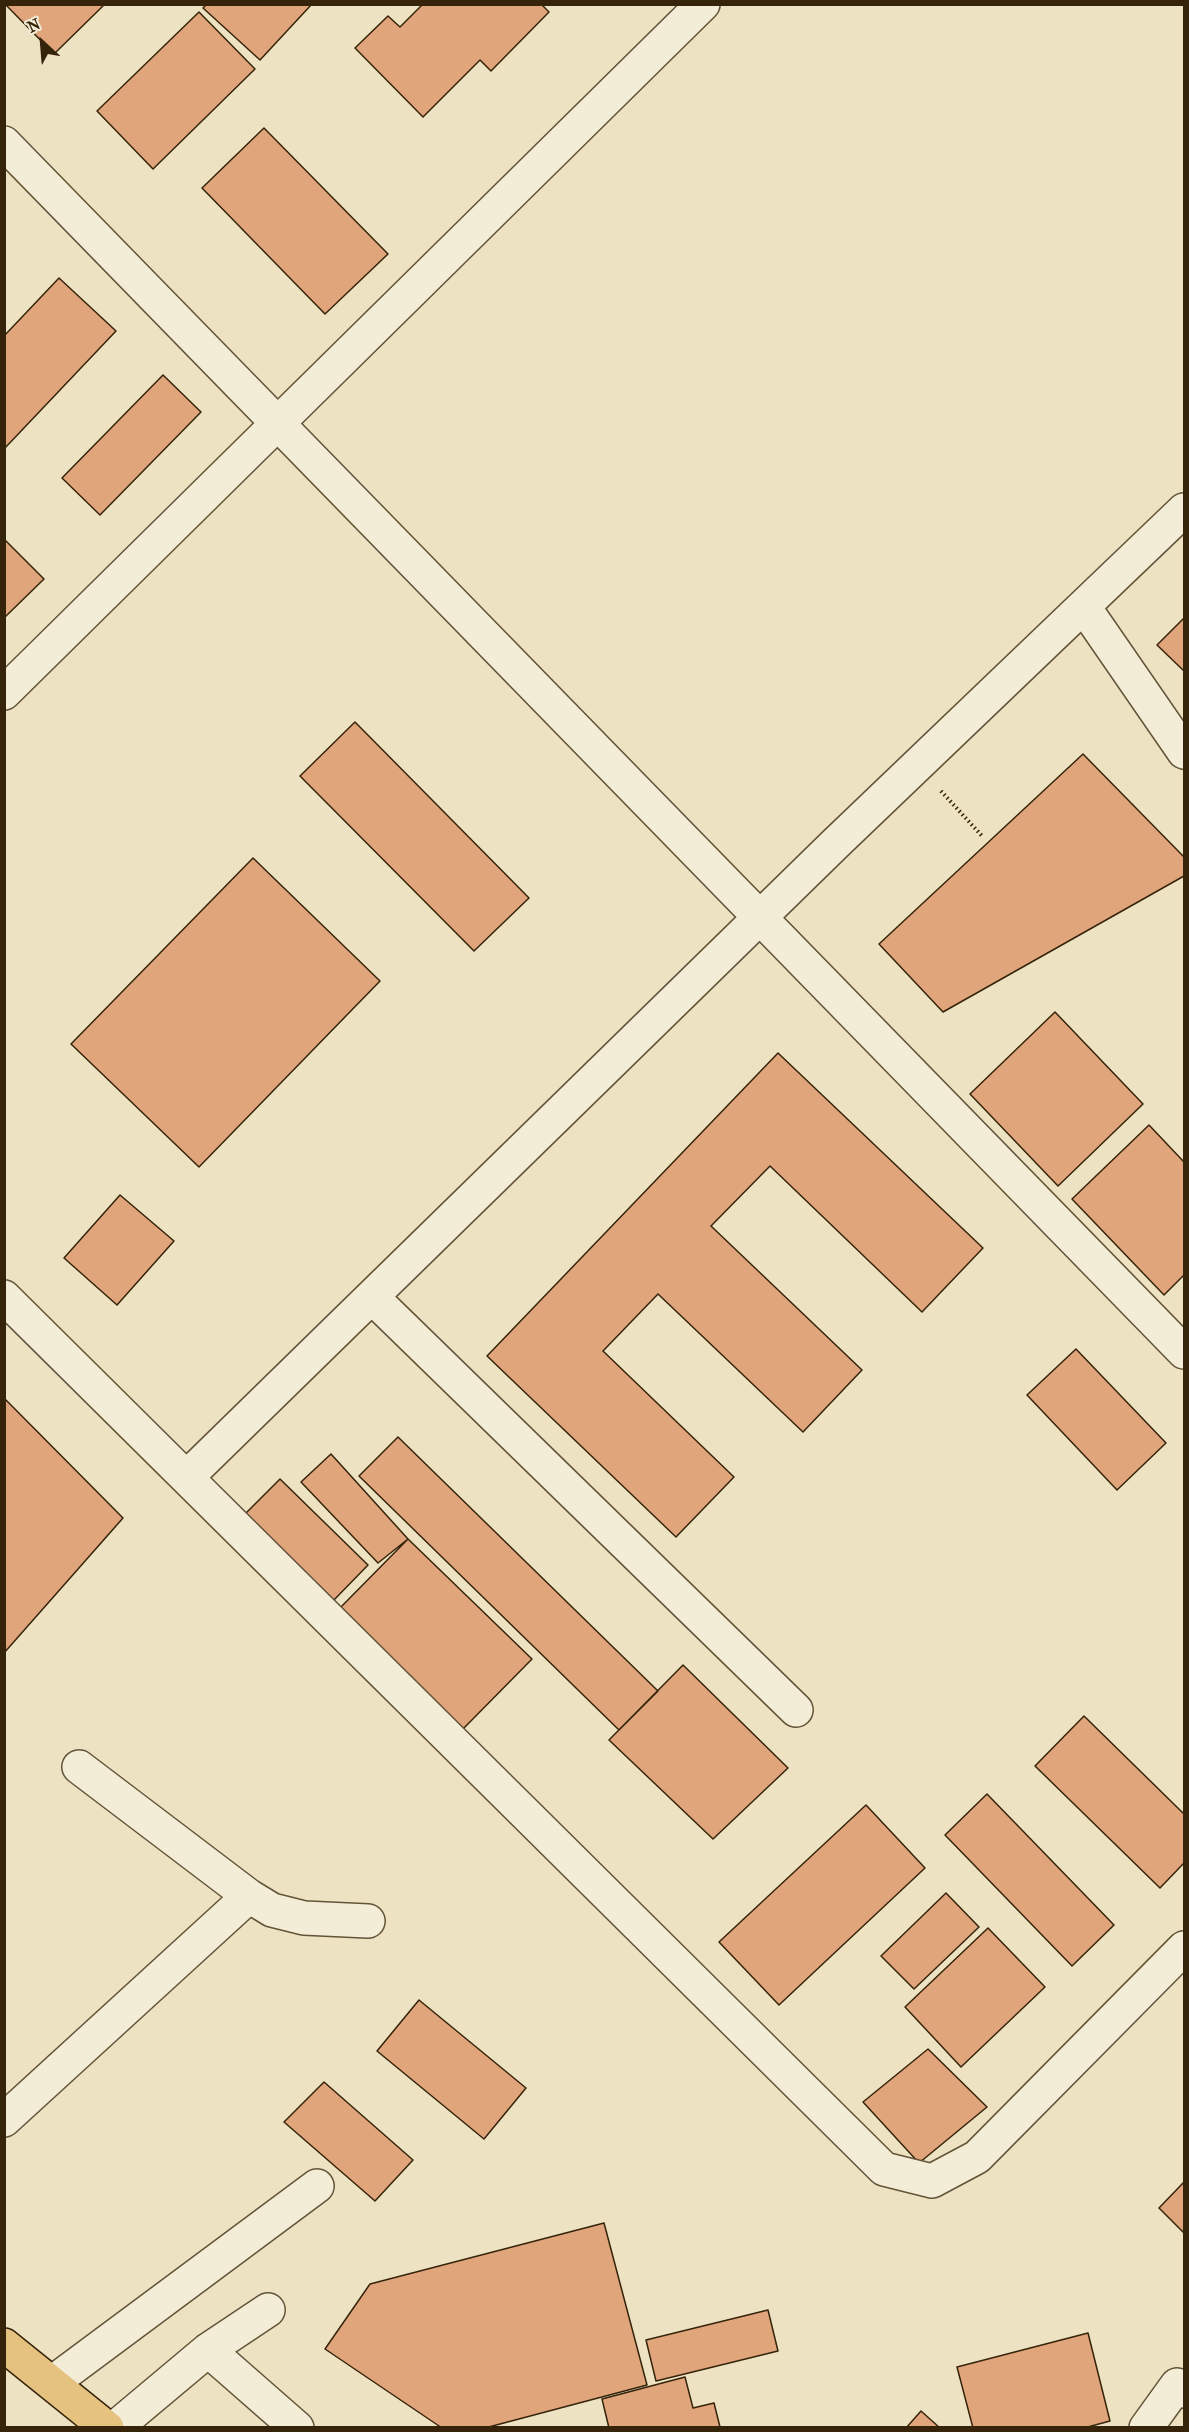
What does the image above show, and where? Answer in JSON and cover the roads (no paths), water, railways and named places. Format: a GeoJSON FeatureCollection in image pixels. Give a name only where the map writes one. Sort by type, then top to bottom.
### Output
{"type":"FeatureCollection","features":[{"type":"Feature","properties":{"kind":"highway"},"geometry":{"type":"LineString","coordinates":[[4,2345],[102,2426]]}},
{"type":"Feature","properties":{"kind":"lane"},"geometry":{"type":"LineString","coordinates":[[4,693],[703,4]]}},
{"type":"Feature","properties":{"kind":"lane"},"geometry":{"type":"LineString","coordinates":[[4,143],[1185,1353]]}},
{"type":"Feature","properties":{"kind":"lane"},"geometry":{"type":"LineString","coordinates":[[188,1477],[760,918],[1185,510]]}},
{"type":"Feature","properties":{"kind":"lane"},"geometry":{"type":"LineString","coordinates":[[1084,607],[1185,752]]}},
{"type":"Feature","properties":{"kind":"lane"},"geometry":{"type":"LineString","coordinates":[[4,1297],[884,2169],[932,2181],[977,2157],[1185,1948]]}},
{"type":"Feature","properties":{"kind":"lane"},"geometry":{"type":"LineString","coordinates":[[372,1297],[796,1710]]}},
{"type":"Feature","properties":{"kind":"lane"},"geometry":{"type":"LineString","coordinates":[[79,1767],[249,1896],[272,1910],[304,1918],[368,1922]]}},
{"type":"Feature","properties":{"kind":"lane"},"geometry":{"type":"LineString","coordinates":[[4,2120],[249,1896]]}},
{"type":"Feature","properties":{"kind":"lane"},"geometry":{"type":"LineString","coordinates":[[52,2383],[317,2186]]}},
{"type":"Feature","properties":{"kind":"lane"},"geometry":{"type":"LineString","coordinates":[[102,2426],[268,2310]]}},
{"type":"Feature","properties":{"kind":"lane"},"geometry":{"type":"LineString","coordinates":[[208,2350],[297,2427]]}},
{"type":"Feature","properties":{"kind":"lane"},"geometry":{"type":"LineString","coordinates":[[1146,2427],[1182,2385]]}}]}
